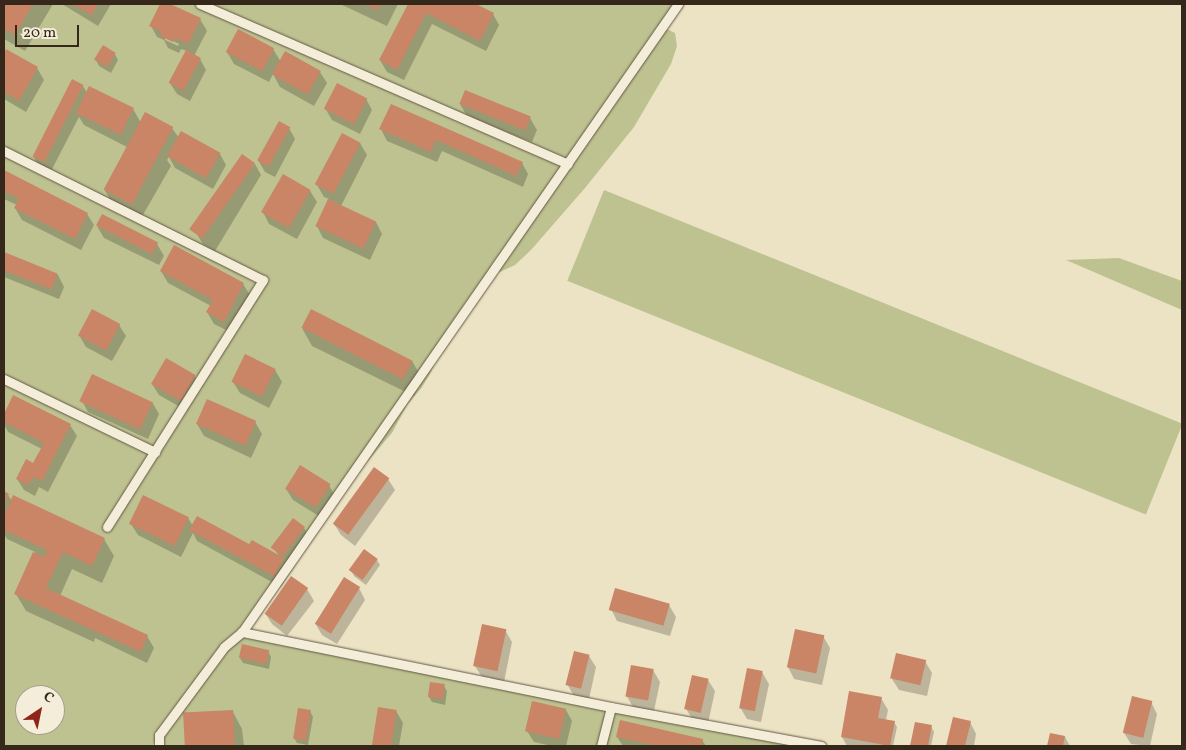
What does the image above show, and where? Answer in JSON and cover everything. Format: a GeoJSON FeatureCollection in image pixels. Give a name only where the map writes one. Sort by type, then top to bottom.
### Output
{"type":"FeatureCollection","features":[{"type":"Feature","properties":{"kind":"lane"},"geometry":{"type":"LineString","coordinates":[[200,4],[568,164]]}},
{"type":"Feature","properties":{"kind":"lane"},"geometry":{"type":"LineString","coordinates":[[159,746],[159,735],[224,647],[242,632],[678,4]]}},
{"type":"Feature","properties":{"kind":"lane"},"geometry":{"type":"LineString","coordinates":[[4,151],[263,280],[107,527]]}},
{"type":"Feature","properties":{"kind":"lane"},"geometry":{"type":"LineString","coordinates":[[4,379],[155,452]]}},
{"type":"Feature","properties":{"kind":"lane"},"geometry":{"type":"LineString","coordinates":[[242,632],[611,707],[822,746]]}},
{"type":"Feature","properties":{"kind":"lane"},"geometry":{"type":"LineString","coordinates":[[601,746],[611,707]]}},
{"type":"Feature","properties":{"kind":"green space"},"geometry":{"type":"Polygon","coordinates":[[[4,4],[678,4],[663,27],[675,33],[677,46],[671,64],[634,127],[585,188],[531,250],[515,265],[500,272],[495,267],[446,338],[431,372],[422,387],[407,405],[392,433],[360,470],[354,470],[243,632],[821,746],[159,746],[159,736],[152,746],[4,746],[4,4]]]}},
{"type":"Feature","properties":{"kind":"green space"},"geometry":{"type":"Polygon","coordinates":[[[604,190],[1182,424],[1146,515],[567,281],[604,190]]]}},
{"type":"Feature","properties":{"kind":"green space"},"geometry":{"type":"Polygon","coordinates":[[[1119,258],[1182,281],[1182,310],[1066,260],[1119,258]]]}},
{"type":"Feature","properties":{"kind":"building"},"geometry":{"type":"Polygon","coordinates":[[[4,4],[33,4],[15,35],[4,29],[4,4]]]}},
{"type":"Feature","properties":{"kind":"building"},"geometry":{"type":"Polygon","coordinates":[[[72,4],[98,4],[92,15],[72,4]]]}},
{"type":"Feature","properties":{"kind":"building"},"geometry":{"type":"Polygon","coordinates":[[[160,4],[170,4],[201,18],[188,44],[175,38],[173,42],[160,36],[162,32],[149,26],[160,4]]]}},
{"type":"Feature","properties":{"kind":"building"},"geometry":{"type":"Polygon","coordinates":[[[364,4],[381,4],[378,10],[364,4]]]}},
{"type":"Feature","properties":{"kind":"building"},"geometry":{"type":"Polygon","coordinates":[[[408,4],[476,4],[494,13],[480,41],[426,13],[397,70],[379,60],[408,4]]]}},
{"type":"Feature","properties":{"kind":"building"},"geometry":{"type":"Polygon","coordinates":[[[238,29],[274,48],[262,71],[226,52],[238,29]]]}},
{"type":"Feature","properties":{"kind":"building"},"geometry":{"type":"Polygon","coordinates":[[[103,45],[116,53],[107,67],[94,59],[103,45]]]}},
{"type":"Feature","properties":{"kind":"building"},"geometry":{"type":"Polygon","coordinates":[[[6,49],[38,67],[19,101],[4,92],[4,54],[6,49]]]}},
{"type":"Feature","properties":{"kind":"building"},"geometry":{"type":"Polygon","coordinates":[[[186,50],[201,58],[184,91],[169,83],[186,50]]]}},
{"type":"Feature","properties":{"kind":"building"},"geometry":{"type":"Polygon","coordinates":[[[285,51],[321,71],[308,94],[272,75],[285,51]]]}},
{"type":"Feature","properties":{"kind":"building"},"geometry":{"type":"Polygon","coordinates":[[[72,79],[84,85],[44,162],[33,157],[72,79]]]}},
{"type":"Feature","properties":{"kind":"building"},"geometry":{"type":"Polygon","coordinates":[[[337,83],[367,98],[354,124],[324,109],[337,83]]]}},
{"type":"Feature","properties":{"kind":"building"},"geometry":{"type":"Polygon","coordinates":[[[89,86],[134,108],[121,135],[76,113],[89,86]]]}},
{"type":"Feature","properties":{"kind":"building"},"geometry":{"type":"Polygon","coordinates":[[[465,90],[531,117],[525,131],[459,104],[465,90]]]}},
{"type":"Feature","properties":{"kind":"building"},"geometry":{"type":"Polygon","coordinates":[[[391,104],[523,162],[516,176],[436,140],[431,152],[379,129],[391,104]]]}},
{"type":"Feature","properties":{"kind":"building"},"geometry":{"type":"Polygon","coordinates":[[[145,112],[173,127],[132,205],[104,190],[145,112]]]}},
{"type":"Feature","properties":{"kind":"building"},"geometry":{"type":"Polygon","coordinates":[[[279,121],[290,127],[269,167],[257,160],[279,121]]]}},
{"type":"Feature","properties":{"kind":"building"},"geometry":{"type":"Polygon","coordinates":[[[181,131],[220,153],[206,178],[167,156],[181,131]]]}},
{"type":"Feature","properties":{"kind":"building"},"geometry":{"type":"Polygon","coordinates":[[[342,133],[361,143],[333,194],[315,184],[342,133]]]}},
{"type":"Feature","properties":{"kind":"building"},"geometry":{"type":"Polygon","coordinates":[[[242,154],[255,163],[202,239],[189,229],[242,154]]]}},
{"type":"Feature","properties":{"kind":"building"},"geometry":{"type":"Polygon","coordinates":[[[4,170],[88,213],[75,239],[14,208],[19,199],[4,191],[4,170]]]}},
{"type":"Feature","properties":{"kind":"building"},"geometry":{"type":"Polygon","coordinates":[[[283,174],[311,190],[289,228],[261,212],[283,174]]]}},
{"type":"Feature","properties":{"kind":"building"},"geometry":{"type":"Polygon","coordinates":[[[328,199],[376,221],[363,249],[315,226],[328,199]]]}},
{"type":"Feature","properties":{"kind":"building"},"geometry":{"type":"Polygon","coordinates":[[[102,214],[158,243],[152,254],[96,226],[102,214]]]}},
{"type":"Feature","properties":{"kind":"building"},"geometry":{"type":"Polygon","coordinates":[[[174,245],[244,283],[224,322],[206,312],[213,300],[160,271],[174,245]]]}},
{"type":"Feature","properties":{"kind":"building"},"geometry":{"type":"Polygon","coordinates":[[[4,252],[58,274],[51,289],[4,270],[4,252]]]}},
{"type":"Feature","properties":{"kind":"building"},"geometry":{"type":"Polygon","coordinates":[[[92,309],[120,324],[106,351],[78,335],[92,309]]]}},
{"type":"Feature","properties":{"kind":"building"},"geometry":{"type":"Polygon","coordinates":[[[311,309],[413,361],[403,379],[301,328],[311,309]]]}},
{"type":"Feature","properties":{"kind":"building"},"geometry":{"type":"Polygon","coordinates":[[[245,354],[276,369],[262,397],[231,382],[245,354]]]}},
{"type":"Feature","properties":{"kind":"building"},"geometry":{"type":"Polygon","coordinates":[[[166,358],[195,375],[180,401],[151,384],[166,358]]]}},
{"type":"Feature","properties":{"kind":"building"},"geometry":{"type":"Polygon","coordinates":[[[92,374],[153,402],[140,430],[79,401],[92,374]]]}},
{"type":"Feature","properties":{"kind":"building"},"geometry":{"type":"Polygon","coordinates":[[[13,395],[71,424],[42,481],[33,477],[28,485],[16,479],[26,459],[33,463],[44,443],[4,422],[4,414],[13,395]]]}},
{"type":"Feature","properties":{"kind":"building"},"geometry":{"type":"Polygon","coordinates":[[[207,399],[256,421],[245,446],[196,424],[207,399]]]}},
{"type":"Feature","properties":{"kind":"building"},"geometry":{"type":"Polygon","coordinates":[[[300,465],[331,484],[316,508],[285,489],[300,465]]]}},
{"type":"Feature","properties":{"kind":"building"},"geometry":{"type":"Polygon","coordinates":[[[374,467],[389,478],[348,535],[333,524],[374,467]]]}},
{"type":"Feature","properties":{"kind":"building"},"geometry":{"type":"Polygon","coordinates":[[[4,491],[9,494],[4,505],[4,491]]]}},
{"type":"Feature","properties":{"kind":"building"},"geometry":{"type":"Polygon","coordinates":[[[13,495],[105,538],[92,566],[63,552],[46,588],[148,635],[141,652],[14,594],[33,552],[44,557],[47,550],[4,530],[4,516],[13,495]]]}},
{"type":"Feature","properties":{"kind":"building"},"geometry":{"type":"Polygon","coordinates":[[[143,495],[189,517],[175,546],[129,524],[143,495]]]}},
{"type":"Feature","properties":{"kind":"building"},"geometry":{"type":"Polygon","coordinates":[[[197,516],[249,544],[252,540],[284,558],[274,576],[189,530],[197,516]]]}},
{"type":"Feature","properties":{"kind":"building"},"geometry":{"type":"Polygon","coordinates":[[[293,518],[305,527],[283,557],[271,548],[293,518]]]}},
{"type":"Feature","properties":{"kind":"building"},"geometry":{"type":"Polygon","coordinates":[[[364,549],[378,559],[362,580],[349,570],[364,549]]]}},
{"type":"Feature","properties":{"kind":"building"},"geometry":{"type":"Polygon","coordinates":[[[291,576],[308,588],[282,626],[265,614],[291,576]]]}},
{"type":"Feature","properties":{"kind":"building"},"geometry":{"type":"Polygon","coordinates":[[[344,577],[360,587],[331,634],[315,624],[344,577]]]}},
{"type":"Feature","properties":{"kind":"building"},"geometry":{"type":"Polygon","coordinates":[[[615,588],[670,604],[663,626],[609,610],[615,588]]]}},
{"type":"Feature","properties":{"kind":"building"},"geometry":{"type":"Polygon","coordinates":[[[482,624],[506,629],[498,671],[473,666],[482,624]]]}},
{"type":"Feature","properties":{"kind":"building"},"geometry":{"type":"Polygon","coordinates":[[[795,629],[824,635],[816,673],[787,667],[795,629]]]}},
{"type":"Feature","properties":{"kind":"building"},"geometry":{"type":"Polygon","coordinates":[[[242,644],[269,650],[266,664],[239,658],[242,644]]]}},
{"type":"Feature","properties":{"kind":"building"},"geometry":{"type":"Polygon","coordinates":[[[574,651],[590,655],[581,689],[566,685],[574,651]]]}},
{"type":"Feature","properties":{"kind":"building"},"geometry":{"type":"Polygon","coordinates":[[[896,653],[926,660],[920,685],[890,678],[896,653]]]}},
{"type":"Feature","properties":{"kind":"building"},"geometry":{"type":"Polygon","coordinates":[[[631,665],[654,669],[648,701],[625,697],[631,665]]]}},
{"type":"Feature","properties":{"kind":"building"},"geometry":{"type":"Polygon","coordinates":[[[747,668],[763,671],[755,711],[739,708],[747,668]]]}},
{"type":"Feature","properties":{"kind":"building"},"geometry":{"type":"Polygon","coordinates":[[[692,675],[709,679],[701,713],[684,709],[692,675]]]}},
{"type":"Feature","properties":{"kind":"building"},"geometry":{"type":"Polygon","coordinates":[[[430,682],[445,684],[443,699],[428,697],[430,682]]]}},
{"type":"Feature","properties":{"kind":"building"},"geometry":{"type":"Polygon","coordinates":[[[849,691],[882,697],[878,718],[895,721],[890,746],[841,737],[849,691]]]}},
{"type":"Feature","properties":{"kind":"building"},"geometry":{"type":"Polygon","coordinates":[[[1132,696],[1152,701],[1143,738],[1123,733],[1132,696]]]}},
{"type":"Feature","properties":{"kind":"building"},"geometry":{"type":"Polygon","coordinates":[[[532,701],[566,709],[559,739],[525,731],[532,701]]]}},
{"type":"Feature","properties":{"kind":"building"},"geometry":{"type":"Polygon","coordinates":[[[378,707],[397,710],[391,746],[372,746],[378,707]]]}},
{"type":"Feature","properties":{"kind":"building"},"geometry":{"type":"Polygon","coordinates":[[[298,708],[311,710],[306,741],[293,739],[298,708]]]}},
{"type":"Feature","properties":{"kind":"building"},"geometry":{"type":"Polygon","coordinates":[[[233,710],[235,746],[185,746],[183,713],[233,710]]]}},
{"type":"Feature","properties":{"kind":"building"},"geometry":{"type":"Polygon","coordinates":[[[953,717],[971,721],[965,746],[946,746],[953,717]]]}},
{"type":"Feature","properties":{"kind":"building"},"geometry":{"type":"Polygon","coordinates":[[[620,720],[703,739],[702,746],[659,746],[616,737],[620,720]]]}},
{"type":"Feature","properties":{"kind":"building"},"geometry":{"type":"Polygon","coordinates":[[[915,722],[932,725],[928,746],[910,746],[915,722]]]}},
{"type":"Feature","properties":{"kind":"building"},"geometry":{"type":"Polygon","coordinates":[[[1050,733],[1065,736],[1063,746],[1047,746],[1050,733]]]}}]}
